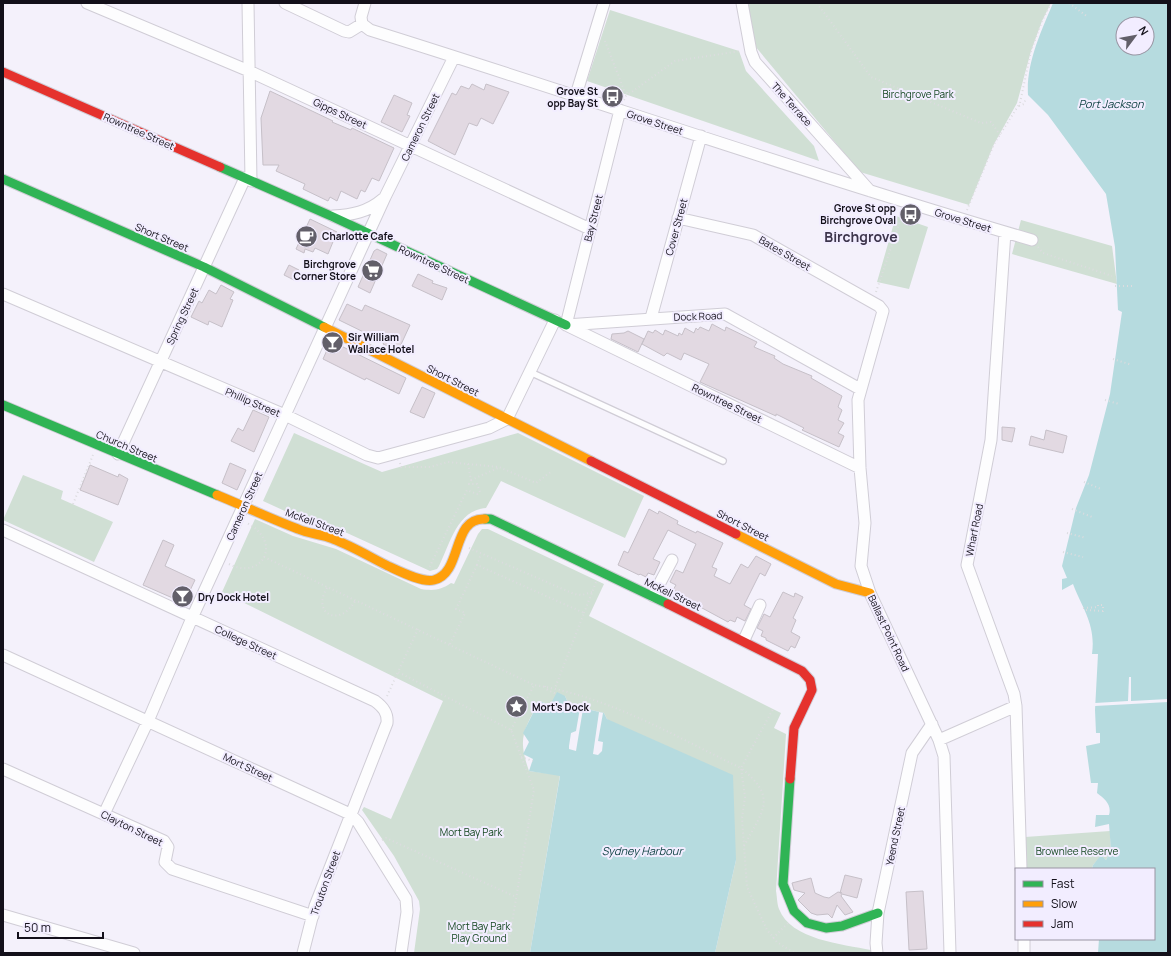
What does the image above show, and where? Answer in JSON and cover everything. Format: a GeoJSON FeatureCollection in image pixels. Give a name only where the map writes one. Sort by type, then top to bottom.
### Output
{"type":"FeatureCollection","features":[{"type":"Feature","properties":{"kind":"street","name":"Gipps Street"},"geometry":{"type":"LineString","coordinates":[[87,3],[249,71],[590,229]]}},
{"type":"Feature","properties":{"kind":"street","name":"Spring Street"},"geometry":{"type":"LineString","coordinates":[[118,454],[204,267],[248,179],[248,3]]}},
{"type":"Feature","properties":{"kind":"street"},"geometry":{"type":"LineString","coordinates":[[285,3],[349,32],[362,24],[361,17],[365,3]]}},
{"type":"Feature","properties":{"kind":"street"},"geometry":{"type":"LineString","coordinates":[[576,95],[604,3]]}},
{"type":"Feature","properties":{"kind":"street","name":"The Terrace"},"geometry":{"type":"LineString","coordinates":[[742,3],[751,52],[755,62],[870,191]]}},
{"type":"Feature","properties":{"kind":"street","name":"Grove Street"},"geometry":{"type":"LineString","coordinates":[[362,24],[370,30],[576,95],[870,191],[1032,240]]}},
{"type":"Feature","properties":{"kind":"street","name":"Cameron Street"},"geometry":{"type":"LineString","coordinates":[[104,814],[148,721],[192,618],[239,519],[325,329],[386,197],[454,56]]}},
{"type":"Feature","properties":{"kind":"street","name":"Rowntree Street"},"geometry":{"type":"LineString","coordinates":[[3,72],[331,216],[566,325],[860,468]]}},
{"type":"Feature","properties":{"kind":"street","name":"Bay Street"},"geometry":{"type":"LineString","coordinates":[[566,325],[620,110]]}},
{"type":"Feature","properties":{"kind":"street","name":"Cover Street"},"geometry":{"type":"LineString","coordinates":[[651,318],[701,136]]}},
{"type":"Feature","properties":{"kind":"street","name":"Short Street"},"geometry":{"type":"LineString","coordinates":[[3,179],[204,267],[836,584],[870,593]]}},
{"type":"Feature","properties":{"kind":"street","name":"Cameron Street"},"geometry":{"type":"LineString","coordinates":[[331,216],[362,212],[372,208],[386,197]]}},
{"type":"Feature","properties":{"kind":"street","name":"Bates Street"},"geometry":{"type":"LineString","coordinates":[[678,218],[753,235],[873,303],[883,311]]}},
{"type":"Feature","properties":{"kind":"street","name":"Wharf Road"},"geometry":{"type":"LineString","coordinates":[[1004,232],[991,440],[967,564],[1014,694],[1016,706],[1020,868]]}},
{"type":"Feature","properties":{"kind":"street","name":"Phillip Street"},"geometry":{"type":"LineString","coordinates":[[3,294],[161,361],[285,416],[366,455],[378,458],[489,428],[507,419]]}},
{"type":"Feature","properties":{"kind":"street","name":"Ballast Point Road"},"geometry":{"type":"LineString","coordinates":[[883,311],[858,400],[860,468],[865,523],[861,566],[870,593],[932,724],[944,756],[950,953]]}},
{"type":"Feature","properties":{"kind":"street","name":"Dock Road"},"geometry":{"type":"LineString","coordinates":[[566,325],[726,314],[860,389]]}},
{"type":"Feature","properties":{"kind":"street"},"geometry":{"type":"LineString","coordinates":[[507,419],[555,320]]}},
{"type":"Feature","properties":{"kind":"street"},"geometry":{"type":"LineString","coordinates":[[595,339],[596,331],[602,323]]}},
{"type":"Feature","properties":{"kind":"street","name":"Church Street"},"geometry":{"type":"LineString","coordinates":[[3,405],[244,506]]}},
{"type":"Feature","properties":{"kind":"street","name":"McKell Street"},"geometry":{"type":"LineString","coordinates":[[244,506],[300,530],[335,539],[393,567],[424,579],[434,580],[446,569],[467,525],[475,519],[482,517],[513,529],[602,571],[744,640],[802,671],[810,680],[812,690],[794,728],[792,740],[783,884],[788,903],[796,915]]}},
{"type":"Feature","properties":{"kind":"street","name":"College Street"},"geometry":{"type":"LineString","coordinates":[[3,530],[381,705]]}},
{"type":"Feature","properties":{"kind":"street"},"geometry":{"type":"LineString","coordinates":[[653,596],[672,560]]}},
{"type":"Feature","properties":{"kind":"street"},"geometry":{"type":"LineString","coordinates":[[744,640],[760,605]]}},
{"type":"Feature","properties":{"kind":"street","name":"Mort Street"},"geometry":{"type":"LineString","coordinates":[[3,655],[350,814],[358,822],[406,899],[407,912],[401,953]]}},
{"type":"Feature","properties":{"kind":"street"},"geometry":{"type":"LineString","coordinates":[[350,814],[387,724],[387,714],[381,705]]}},
{"type":"Feature","properties":{"kind":"street"},"geometry":{"type":"LineString","coordinates":[[939,740],[1016,706]]}},
{"type":"Feature","properties":{"kind":"street","name":"Yeend Street"},"geometry":{"type":"LineString","coordinates":[[877,953],[876,943],[878,913],[912,753],[932,724]]}},
{"type":"Feature","properties":{"kind":"street","name":"Clayton Street"},"geometry":{"type":"LineString","coordinates":[[3,769],[164,842],[168,847],[165,862],[172,869],[313,916]]}},
{"type":"Feature","properties":{"kind":"street","name":"Trouton Street"},"geometry":{"type":"LineString","coordinates":[[304,953],[313,916],[350,814]]}},
{"type":"Feature","properties":{"kind":"street"},"geometry":{"type":"LineString","coordinates":[[796,915],[808,924],[823,928],[830,928],[878,913]]}},
{"type":"Feature","properties":{"kind":"street"},"geometry":{"type":"LineString","coordinates":[[3,915],[134,953]]}},
{"type":"Feature","properties":{"kind":"street"},"geometry":{"type":"LineString","coordinates":[[1024,940],[1024,953]]}},
{"type":"Feature","properties":{"kind":"lane"},"geometry":{"type":"LineString","coordinates":[[530,372],[723,461]]}},
{"type":"Feature","properties":{"kind":"path"},"geometry":{"type":"LineString","coordinates":[[818,3],[871,77],[981,122],[991,122],[1000,135]]}},
{"type":"Feature","properties":{"kind":"path"},"geometry":{"type":"LineString","coordinates":[[962,220],[994,144],[1019,106],[1031,51],[1042,21],[1051,3]]}},
{"type":"Feature","properties":{"kind":"path"},"geometry":{"type":"LineString","coordinates":[[1069,3],[1088,17]]}},
{"type":"Feature","properties":{"kind":"path"},"geometry":{"type":"LineString","coordinates":[[604,38],[624,90],[628,94]]}},
{"type":"Feature","properties":{"kind":"path"},"geometry":{"type":"LineString","coordinates":[[620,110],[628,94],[675,61],[739,51],[751,52]]}},
{"type":"Feature","properties":{"kind":"path"},"geometry":{"type":"LineString","coordinates":[[617,95],[624,90]]}},
{"type":"Feature","properties":{"kind":"path"},"geometry":{"type":"LineString","coordinates":[[1019,106],[1024,104],[1026,98]]}},
{"type":"Feature","properties":{"kind":"path"},"geometry":{"type":"LineString","coordinates":[[873,303],[902,214]]}},
{"type":"Feature","properties":{"kind":"path"},"geometry":{"type":"LineString","coordinates":[[1032,240],[1043,253],[1112,276]]}},
{"type":"Feature","properties":{"kind":"path"},"geometry":{"type":"LineString","coordinates":[[1115,286],[1135,286]]}},
{"type":"Feature","properties":{"kind":"path"},"geometry":{"type":"LineString","coordinates":[[1113,359],[1132,365]]}},
{"type":"Feature","properties":{"kind":"path"},"geometry":{"type":"LineString","coordinates":[[1105,400],[1120,404]]}},
{"type":"Feature","properties":{"kind":"path"},"geometry":{"type":"LineString","coordinates":[[73,504],[97,445]]}},
{"type":"Feature","properties":{"kind":"path"},"geometry":{"type":"LineString","coordinates":[[397,452],[401,467],[430,467],[448,462],[499,467],[536,483],[552,471]]}},
{"type":"Feature","properties":{"kind":"path"},"geometry":{"type":"LineString","coordinates":[[468,464],[470,476]]}},
{"type":"Feature","properties":{"kind":"path"},"geometry":{"type":"LineString","coordinates":[[471,480],[499,467]]}},
{"type":"Feature","properties":{"kind":"path"},"geometry":{"type":"LineString","coordinates":[[1084,482],[1101,489]]}},
{"type":"Feature","properties":{"kind":"path"},"geometry":{"type":"LineString","coordinates":[[467,490],[470,484]]}},
{"type":"Feature","properties":{"kind":"path"},"geometry":{"type":"LineString","coordinates":[[1072,509],[1092,516]]}},
{"type":"Feature","properties":{"kind":"path"},"geometry":{"type":"LineString","coordinates":[[220,559],[231,565],[251,568],[259,563],[264,557],[267,546],[264,537],[257,528],[239,519]]}},
{"type":"Feature","properties":{"kind":"path"},"geometry":{"type":"LineString","coordinates":[[1067,533],[1086,538]]}},
{"type":"Feature","properties":{"kind":"path"},"geometry":{"type":"LineString","coordinates":[[458,543],[574,594],[582,595],[592,592]]}},
{"type":"Feature","properties":{"kind":"path"},"geometry":{"type":"LineString","coordinates":[[1063,552],[1083,557]]}},
{"type":"Feature","properties":{"kind":"path"},"geometry":{"type":"LineString","coordinates":[[450,644],[465,613],[456,609],[481,554]]}},
{"type":"Feature","properties":{"kind":"path"},"geometry":{"type":"LineString","coordinates":[[264,557],[534,685],[555,688],[607,703],[741,768],[756,781],[762,790],[764,802],[743,847]]}},
{"type":"Feature","properties":{"kind":"path"},"geometry":{"type":"LineString","coordinates":[[477,565],[584,613]]}},
{"type":"Feature","properties":{"kind":"path"},"geometry":{"type":"LineString","coordinates":[[555,688],[592,592],[602,571]]}},
{"type":"Feature","properties":{"kind":"path"},"geometry":{"type":"LineString","coordinates":[[327,588],[322,601],[325,611],[329,615],[334,616],[345,614],[355,601]]}},
{"type":"Feature","properties":{"kind":"path"},"geometry":{"type":"LineString","coordinates":[[1102,605],[1103,611],[1083,609],[1102,605]]}},
{"type":"Feature","properties":{"kind":"path"},"geometry":{"type":"LineString","coordinates":[[381,705],[418,629]]}},
{"type":"Feature","properties":{"kind":"path"},"geometry":{"type":"LineString","coordinates":[[398,672],[511,730],[534,790],[507,953]]}},
{"type":"Feature","properties":{"kind":"path"},"geometry":{"type":"LineString","coordinates":[[511,730],[534,685]]}},
{"type":"Feature","properties":{"kind":"path"},"geometry":{"type":"LineString","coordinates":[[545,686],[546,689],[556,694]]}},
{"type":"Feature","properties":{"kind":"path"},"geometry":{"type":"LineString","coordinates":[[773,709],[741,768],[745,797],[742,818],[746,887],[763,924],[773,938],[794,953]]}},
{"type":"Feature","properties":{"kind":"path"},"geometry":{"type":"LineString","coordinates":[[521,756],[533,761]]}},
{"type":"Feature","properties":{"kind":"path"},"geometry":{"type":"LineString","coordinates":[[372,844],[386,838],[516,897]]}},
{"type":"Feature","properties":{"kind":"path"},"geometry":{"type":"LineString","coordinates":[[1020,855],[1105,852]]}},
{"type":"Feature","properties":{"kind":"path"},"geometry":{"type":"LineString","coordinates":[[773,938],[796,915]]}},
{"type":"Feature","properties":{"kind":"green space","name":"Birchgrove Park"},"geometry":{"type":"Polygon","coordinates":[[[748,3],[1051,3],[1042,21],[1031,51],[1017,103],[994,144],[969,205],[860,172],[755,46],[748,3]]]}},
{"type":"Feature","properties":{"kind":"green space"},"geometry":{"type":"Polygon","coordinates":[[[610,10],[739,51],[746,71],[814,146],[819,161],[587,81],[610,10]]]}},
{"type":"Feature","properties":{"kind":"green space"},"geometry":{"type":"Polygon","coordinates":[[[896,216],[928,227],[909,289],[877,282],[896,216]]]}},
{"type":"Feature","properties":{"kind":"green space"},"geometry":{"type":"Polygon","coordinates":[[[1021,220],[1112,246],[1117,284],[1012,254],[1021,220]]]}},
{"type":"Feature","properties":{"kind":"green space"},"geometry":{"type":"Polygon","coordinates":[[[294,433],[382,472],[518,433],[644,496],[625,538],[501,481],[486,508],[476,510],[461,521],[439,566],[437,569],[430,571],[347,533],[298,517],[263,501],[294,433]]]}},
{"type":"Feature","properties":{"kind":"green space"},"geometry":{"type":"Polygon","coordinates":[[[23,475],[63,491],[61,499],[113,522],[94,562],[3,520],[23,475]]]}},
{"type":"Feature","properties":{"kind":"green space","name":"Mort Bay Park"},"geometry":{"type":"Polygon","coordinates":[[[255,519],[293,536],[336,549],[421,589],[437,589],[451,583],[454,584],[478,534],[482,529],[488,529],[604,584],[589,616],[781,713],[774,728],[786,734],[776,891],[779,909],[785,919],[794,928],[806,934],[832,943],[871,950],[871,953],[715,953],[736,860],[607,719],[604,713],[569,705],[565,696],[551,705],[539,701],[529,720],[524,734],[523,750],[529,771],[560,775],[530,953],[414,953],[420,909],[419,901],[394,856],[362,810],[364,807],[391,819],[443,701],[222,592],[255,519]]]}},
{"type":"Feature","properties":{"kind":"green space","name":"Brownlee Reserve"},"geometry":{"type":"Polygon","coordinates":[[[1110,831],[1111,850],[1106,860],[1101,856],[1092,868],[1025,868],[1025,837],[1110,831]]]}},
{"type":"Feature","properties":{"kind":"water","name":"Port Jackson"},"geometry":{"type":"Polygon","coordinates":[[[1053,3],[1168,3],[1168,953],[1098,953],[1099,940],[1155,940],[1155,868],[1092,868],[1101,855],[1106,860],[1111,850],[1109,824],[1095,827],[1096,815],[1109,815],[1110,808],[1105,800],[1097,793],[1098,783],[1091,783],[1086,746],[1100,743],[1100,733],[1096,733],[1095,710],[1098,654],[1092,654],[1092,634],[1088,618],[1073,584],[1062,590],[1062,579],[1067,578],[1062,566],[1076,508],[1089,475],[1110,394],[1122,312],[1118,310],[1115,247],[1106,194],[1048,115],[1028,95],[1029,71],[1035,48],[1053,3]]]}},
{"type":"Feature","properties":{"kind":"water","name":"Sydney Harbour"},"geometry":{"type":"Polygon","coordinates":[[[557,692],[565,696],[569,705],[604,713],[607,719],[733,775],[736,860],[715,953],[530,953],[560,776],[529,771],[533,759],[523,754],[529,742],[523,733],[539,701],[550,705],[557,692]]]}},
{"type":"Feature","properties":{"kind":"pier"},"geometry":{"type":"Polygon","coordinates":[[[1129,677],[1131,677],[1131,701],[1168,699],[1168,702],[1095,706],[1095,703],[1128,701],[1129,677]]]}},
{"type":"Feature","properties":{"kind":"pier"},"geometry":{"type":"Polygon","coordinates":[[[580,708],[583,709],[576,751],[569,749],[569,746],[571,733],[576,731],[580,708]]]}},
{"type":"Feature","properties":{"kind":"pier"},"geometry":{"type":"Polygon","coordinates":[[[599,712],[603,713],[598,741],[603,742],[602,751],[598,755],[593,754],[599,712]]]}},
{"type":"Feature","properties":{"kind":"building"},"geometry":{"type":"Polygon","coordinates":[[[472,84],[484,90],[486,84],[509,92],[493,124],[481,118],[477,126],[469,123],[455,155],[428,141],[452,93],[456,95],[461,86],[469,89],[472,84]]]}},
{"type":"Feature","properties":{"kind":"building"},"geometry":{"type":"Polygon","coordinates":[[[270,91],[333,121],[332,122],[351,130],[352,128],[394,148],[379,181],[372,178],[365,192],[361,190],[357,199],[341,191],[337,201],[330,197],[328,201],[303,189],[305,184],[276,171],[279,165],[263,165],[261,118],[270,91]]]}},
{"type":"Feature","properties":{"kind":"building"},"geometry":{"type":"Polygon","coordinates":[[[394,95],[412,103],[407,115],[410,116],[402,132],[381,122],[394,95]]]}},
{"type":"Feature","properties":{"kind":"building"},"geometry":{"type":"Polygon","coordinates":[[[310,219],[337,232],[328,254],[315,248],[313,252],[305,249],[304,253],[296,249],[310,219]]]}},
{"type":"Feature","properties":{"kind":"building","name":"Birchgrove Corner Store"},"geometry":{"type":"Polygon","coordinates":[[[377,249],[387,254],[370,293],[358,287],[374,251],[377,249]]]}},
{"type":"Feature","properties":{"kind":"building"},"geometry":{"type":"Polygon","coordinates":[[[289,265],[299,270],[294,280],[284,275],[289,265]]]}},
{"type":"Feature","properties":{"kind":"building"},"geometry":{"type":"Polygon","coordinates":[[[418,274],[433,281],[432,283],[447,288],[442,300],[412,286],[418,274]]]}},
{"type":"Feature","properties":{"kind":"building"},"geometry":{"type":"Polygon","coordinates":[[[221,285],[234,292],[230,299],[233,300],[222,327],[209,321],[208,325],[191,317],[199,301],[202,303],[209,290],[216,294],[221,285]]]}},
{"type":"Feature","properties":{"kind":"building"},"geometry":{"type":"Polygon","coordinates":[[[347,304],[362,311],[365,305],[410,325],[398,351],[383,344],[384,342],[339,320],[347,304]]]}},
{"type":"Feature","properties":{"kind":"building"},"geometry":{"type":"Polygon","coordinates":[[[712,324],[725,331],[726,327],[757,342],[754,347],[775,356],[774,358],[783,364],[812,376],[811,378],[842,396],[838,407],[842,410],[838,420],[844,423],[838,433],[844,436],[839,447],[802,430],[804,428],[776,414],[776,416],[700,382],[709,364],[684,353],[681,360],[667,353],[664,356],[642,344],[648,331],[653,333],[655,330],[663,335],[665,330],[678,336],[679,333],[682,335],[685,328],[694,333],[696,328],[698,330],[700,327],[709,331],[712,324]]]}},
{"type":"Feature","properties":{"kind":"building"},"geometry":{"type":"Polygon","coordinates":[[[628,331],[644,339],[638,352],[611,339],[612,334],[624,333],[628,331]]]}},
{"type":"Feature","properties":{"kind":"building"},"geometry":{"type":"Polygon","coordinates":[[[331,341],[406,378],[399,394],[366,378],[365,380],[323,359],[331,341]]]}},
{"type":"Feature","properties":{"kind":"building"},"geometry":{"type":"Polygon","coordinates":[[[422,387],[435,393],[424,418],[410,412],[422,387]]]}},
{"type":"Feature","properties":{"kind":"building"},"geometry":{"type":"Polygon","coordinates":[[[253,410],[269,417],[254,452],[231,441],[238,428],[243,431],[253,410]]]}},
{"type":"Feature","properties":{"kind":"building"},"geometry":{"type":"Polygon","coordinates":[[[1002,427],[1015,428],[1012,442],[1002,440],[1002,427]]]}},
{"type":"Feature","properties":{"kind":"building"},"geometry":{"type":"Polygon","coordinates":[[[1046,430],[1067,436],[1063,453],[1029,445],[1031,436],[1044,440],[1046,430]]]}},
{"type":"Feature","properties":{"kind":"building"},"geometry":{"type":"Polygon","coordinates":[[[230,463],[246,470],[237,490],[222,483],[230,463]]]}},
{"type":"Feature","properties":{"kind":"building"},"geometry":{"type":"Polygon","coordinates":[[[90,465],[118,477],[119,474],[128,479],[118,505],[80,490],[90,465]]]}},
{"type":"Feature","properties":{"kind":"building"},"geometry":{"type":"Polygon","coordinates":[[[649,509],[658,514],[659,511],[678,521],[677,524],[723,543],[712,567],[717,569],[714,576],[730,584],[741,564],[748,568],[756,556],[771,564],[765,576],[760,573],[744,605],[751,609],[745,621],[737,617],[735,622],[730,620],[728,622],[678,595],[679,593],[673,590],[676,585],[670,582],[676,570],[683,573],[696,544],[668,530],[653,559],[660,562],[654,575],[648,573],[646,577],[618,565],[624,551],[628,553],[649,509]]]}},
{"type":"Feature","properties":{"kind":"building"},"geometry":{"type":"Polygon","coordinates":[[[163,540],[174,545],[165,566],[195,580],[184,603],[143,585],[163,540]]]}},
{"type":"Feature","properties":{"kind":"building"},"geometry":{"type":"Polygon","coordinates":[[[783,592],[794,597],[795,593],[803,597],[793,618],[796,620],[791,632],[800,637],[795,648],[791,646],[788,651],[766,640],[766,638],[761,636],[763,631],[757,628],[764,614],[770,617],[783,592]]]}},
{"type":"Feature","properties":{"kind":"building"},"geometry":{"type":"Polygon","coordinates":[[[845,875],[862,879],[857,898],[842,894],[841,896],[853,912],[845,915],[837,905],[832,918],[828,914],[817,915],[811,913],[798,900],[805,893],[794,890],[792,883],[811,878],[815,893],[829,898],[838,892],[840,893],[845,875]]]}},
{"type":"Feature","properties":{"kind":"building"},"geometry":{"type":"Polygon","coordinates":[[[923,891],[927,949],[909,950],[906,892],[923,891]]]}},
{"type":"Feature","properties":{"kind":"traffic: fast"},"geometry":{"type":"LineString","coordinates":[[220,167],[331,216],[566,325]]}},
{"type":"Feature","properties":{"kind":"traffic: fast"},"geometry":{"type":"LineString","coordinates":[[3,179],[204,267],[324,327]]}},
{"type":"Feature","properties":{"kind":"traffic: fast"},"geometry":{"type":"LineString","coordinates":[[3,405],[217,495]]}},
{"type":"Feature","properties":{"kind":"traffic: fast"},"geometry":{"type":"LineString","coordinates":[[485,519],[491,519],[668,604]]}},
{"type":"Feature","properties":{"kind":"traffic: fast"},"geometry":{"type":"LineString","coordinates":[[790,779],[783,884],[794,911],[807,923],[826,928],[842,926],[878,913]]}},
{"type":"Feature","properties":{"kind":"traffic: slow"},"geometry":{"type":"LineString","coordinates":[[324,327],[591,461]]}},
{"type":"Feature","properties":{"kind":"traffic: slow"},"geometry":{"type":"LineString","coordinates":[[217,495],[302,531],[324,536],[340,542],[388,566],[423,580],[434,580],[443,575],[449,567],[467,527],[474,521],[485,519]]}},
{"type":"Feature","properties":{"kind":"traffic: slow"},"geometry":{"type":"LineString","coordinates":[[736,534],[836,584],[870,593]]}},
{"type":"Feature","properties":{"kind":"traffic: jam"},"geometry":{"type":"LineString","coordinates":[[3,72],[220,167]]}},
{"type":"Feature","properties":{"kind":"traffic: jam"},"geometry":{"type":"LineString","coordinates":[[591,461],[736,534]]}},
{"type":"Feature","properties":{"kind":"traffic: jam"},"geometry":{"type":"LineString","coordinates":[[668,604],[802,671],[810,680],[812,690],[794,728],[790,779]]}},
{"type":"Feature","properties":{"kind":"place","name":"Grove St opp Bay St"},"geometry":{"type":"Point","coordinates":[613,97]}},
{"type":"Feature","properties":{"kind":"place","name":"Grove St opp Birchgrove Oval"},"geometry":{"type":"Point","coordinates":[911,214]}},
{"type":"Feature","properties":{"kind":"place","name":"Charlotte Cafe"},"geometry":{"type":"Point","coordinates":[307,236]}},
{"type":"Feature","properties":{"kind":"place","name":"Birchgrove Corner Store"},"geometry":{"type":"Point","coordinates":[372,270]}},
{"type":"Feature","properties":{"kind":"place","name":"Sir William Wallace Hotel"},"geometry":{"type":"Point","coordinates":[333,343]}},
{"type":"Feature","properties":{"kind":"place","name":"Dry Dock Hotel"},"geometry":{"type":"Point","coordinates":[182,597]}},
{"type":"Feature","properties":{"kind":"place","name":"Mort's Dock"},"geometry":{"type":"Point","coordinates":[517,707]}},
{"type":"Feature","properties":{"kind":"district","name":"Birchgrove"},"geometry":{"type":"Point","coordinates":[861,237]}},
{"type":"Feature","properties":{"kind":"park label","name":"Mort Bay Park Play Ground"},"geometry":{"type":"Point","coordinates":[479,932]}}]}
